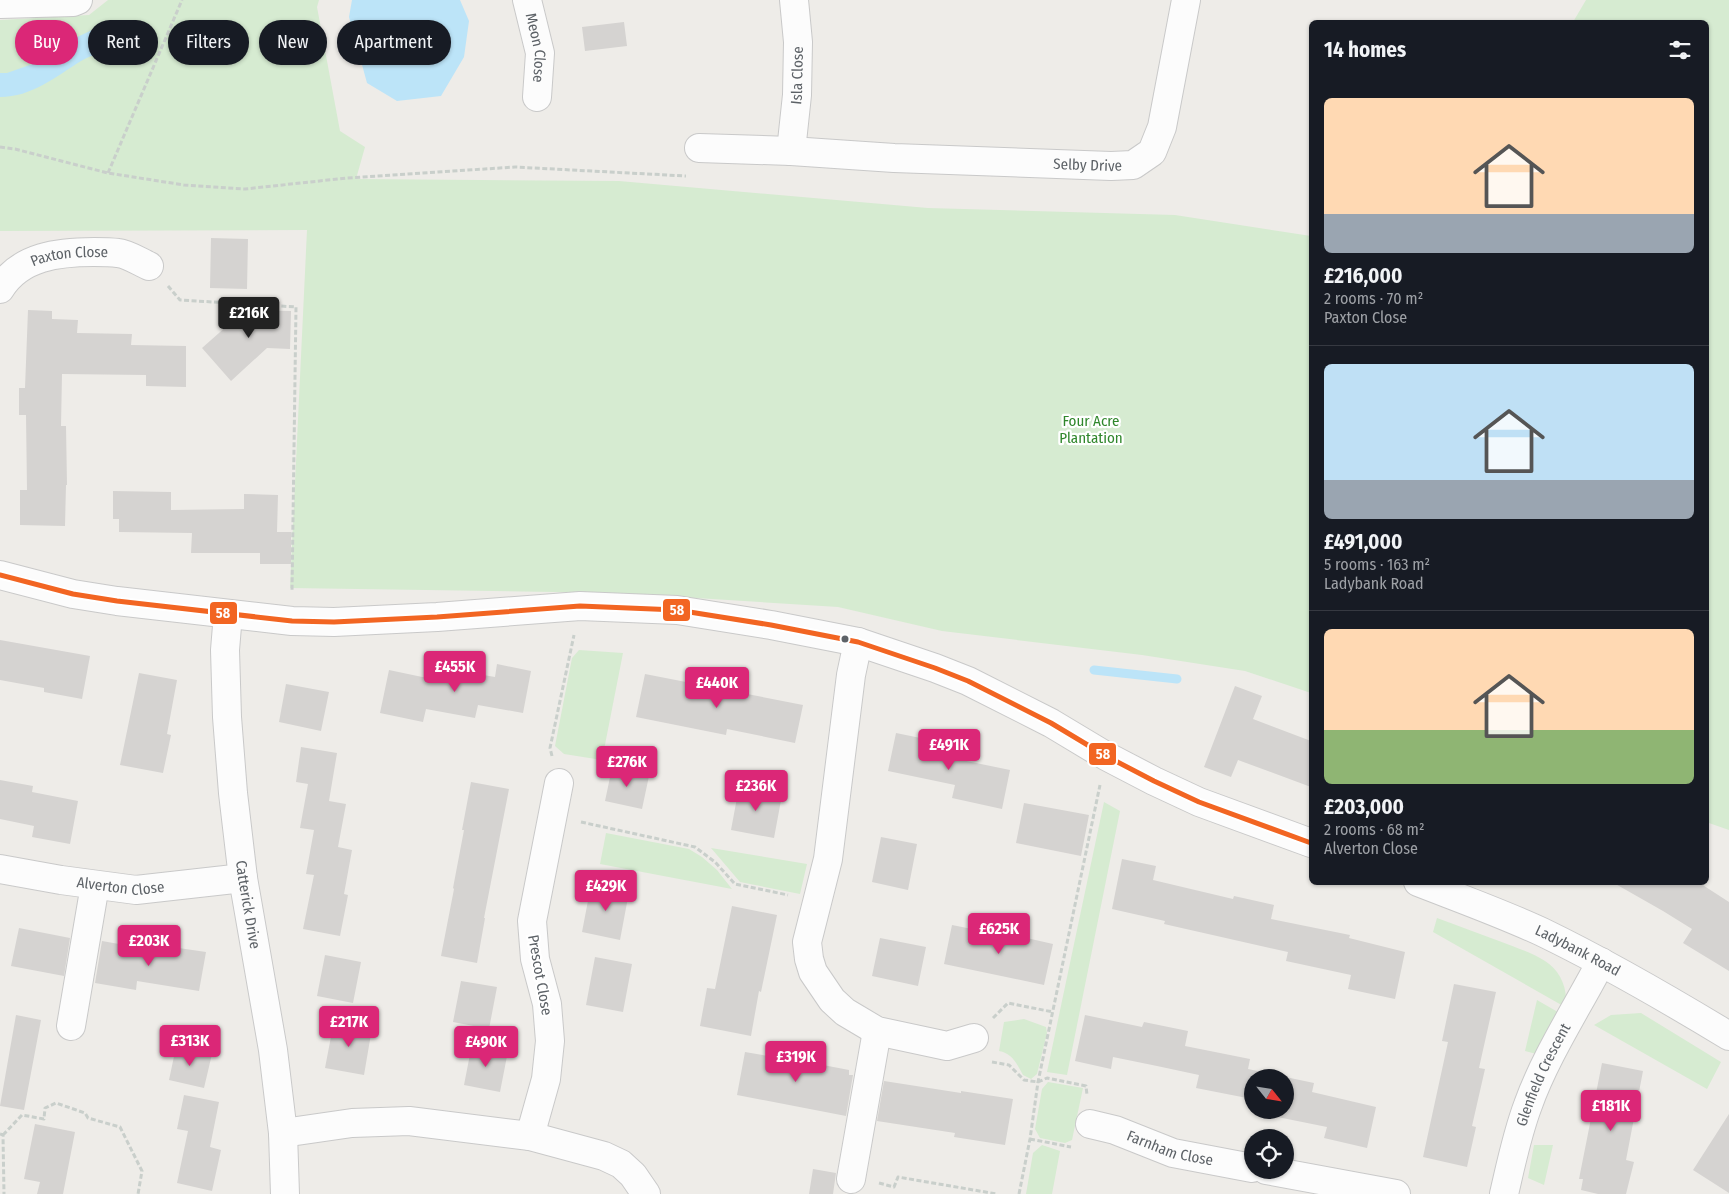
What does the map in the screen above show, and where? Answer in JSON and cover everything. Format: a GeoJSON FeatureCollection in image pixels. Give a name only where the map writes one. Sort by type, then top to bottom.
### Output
{"type":"FeatureCollection","features":[{"type":"Feature","properties":{"kind":"street"},"geometry":{"type":"LineString","coordinates":[[0,4],[73,2],[78,0]]}},
{"type":"Feature","properties":{"kind":"street","name":"Meon Close"},"geometry":{"type":"LineString","coordinates":[[526,0],[540,53],[536,96]]}},
{"type":"Feature","properties":{"kind":"street","name":"Isla Close"},"geometry":{"type":"LineString","coordinates":[[791,151],[798,42],[794,0]]}},
{"type":"Feature","properties":{"kind":"street","name":"Selby Drive"},"geometry":{"type":"LineString","coordinates":[[791,151],[894,158],[1133,165],[1152,152],[1162,127],[1186,0]]}},
{"type":"Feature","properties":{"kind":"street"},"geometry":{"type":"LineString","coordinates":[[699,148],[791,151]]}},
{"type":"Feature","properties":{"kind":"street","name":"Paxton Close"},"geometry":{"type":"LineString","coordinates":[[0,290],[4,282],[18,268],[41,258],[69,252],[118,253],[149,266]]}},
{"type":"Feature","properties":{"kind":"street"},"geometry":{"type":"LineString","coordinates":[[0,575],[14,580],[91,597],[292,621],[334,622],[437,617],[580,606],[677,610],[771,625],[858,642],[968,681],[1051,723],[1106,756],[1199,802],[1309,842]]}},
{"type":"Feature","properties":{"kind":"street","name":"Catterick Drive"},"geometry":{"type":"LineString","coordinates":[[228,614],[225,650],[227,717],[233,793],[243,878],[273,1050],[283,1134],[285,1194]]}},
{"type":"Feature","properties":{"kind":"street"},"geometry":{"type":"LineString","coordinates":[[858,642],[851,675],[828,859],[807,942],[809,959],[813,972],[832,1000],[845,1012],[876,1031],[947,1046],[974,1038]]}},
{"type":"Feature","properties":{"kind":"street","name":"Prescot Close"},"geometry":{"type":"LineString","coordinates":[[530,1136],[546,1079],[550,1041],[547,1004],[535,959],[532,921],[539,877],[559,783]]}},
{"type":"Feature","properties":{"kind":"street","name":"Alverton Close"},"geometry":{"type":"LineString","coordinates":[[0,869],[136,890],[243,878]]}},
{"type":"Feature","properties":{"kind":"street"},"geometry":{"type":"LineString","coordinates":[[71,1026],[95,885]]}},
{"type":"Feature","properties":{"kind":"street","name":"Ladybank Road"},"geometry":{"type":"LineString","coordinates":[[1426,885],[1515,920],[1601,962],[1729,1036]]}},
{"type":"Feature","properties":{"kind":"street","name":"Glenfield Crescent"},"geometry":{"type":"LineString","coordinates":[[1504,1194],[1516,1142],[1528,1104],[1543,1069],[1601,962]]}},
{"type":"Feature","properties":{"kind":"street"},"geometry":{"type":"LineString","coordinates":[[851,1178],[876,1031]]}},
{"type":"Feature","properties":{"kind":"street"},"geometry":{"type":"LineString","coordinates":[[283,1134],[352,1123],[409,1121],[530,1136],[604,1156],[621,1164],[633,1175],[646,1194]]}},
{"type":"Feature","properties":{"kind":"street","name":"Farnham Close"},"geometry":{"type":"LineString","coordinates":[[1090,1124],[1115,1130],[1173,1153],[1244,1166]]}},
{"type":"Feature","properties":{"kind":"street"},"geometry":{"type":"LineString","coordinates":[[1294,1175],[1396,1194]]}},
{"type":"Feature","properties":{"kind":"path"},"geometry":{"type":"LineString","coordinates":[[108,173],[182,0]]}},
{"type":"Feature","properties":{"kind":"path"},"geometry":{"type":"LineString","coordinates":[[0,148],[15,149],[108,173],[184,186],[245,188],[347,178],[515,167],[691,176]]}},
{"type":"Feature","properties":{"kind":"path"},"geometry":{"type":"LineString","coordinates":[[149,266],[180,300],[296,306],[292,621]]}},
{"type":"Feature","properties":{"kind":"path"},"geometry":{"type":"LineString","coordinates":[[559,783],[550,748],[580,606]]}},
{"type":"Feature","properties":{"kind":"path"},"geometry":{"type":"LineString","coordinates":[[1019,1194],[1038,1082],[1106,756]]}},
{"type":"Feature","properties":{"kind":"path"},"geometry":{"type":"LineString","coordinates":[[553,815],[602,828],[695,847],[715,862],[735,884],[818,902]]}},
{"type":"Feature","properties":{"kind":"path"},"geometry":{"type":"LineString","coordinates":[[1053,1012],[1008,1003],[974,1038],[991,1062],[1009,1065],[1024,1080],[1038,1082],[1047,1078],[1086,1086],[1090,1124]]}},
{"type":"Feature","properties":{"kind":"path"},"geometry":{"type":"LineString","coordinates":[[4,1194],[1,1134],[22,1115],[44,1119],[45,1108],[56,1104],[85,1113],[88,1118],[120,1127],[142,1171],[138,1194]]}},
{"type":"Feature","properties":{"kind":"path"},"geometry":{"type":"LineString","coordinates":[[851,1178],[894,1187],[898,1176],[997,1194]]}},
{"type":"Feature","properties":{"kind":"green space","name":"Four Acre Plantation"},"geometry":{"type":"Polygon","coordinates":[[[108,0],[319,0],[317,7],[319,20],[259,20],[259,65],[327,65],[327,61],[340,131],[365,147],[356,179],[619,181],[928,208],[1175,215],[1309,236],[1309,692],[1245,671],[1142,655],[942,631],[838,607],[616,593],[290,588],[307,230],[0,231],[0,20],[89,15],[108,0]]]}},
{"type":"Feature","properties":{"kind":"green space"},"geometry":{"type":"Polygon","coordinates":[[[1586,0],[1729,0],[1729,830],[1709,823],[1709,20],[1574,20],[1586,0]]]}},
{"type":"Feature","properties":{"kind":"green space"},"geometry":{"type":"Polygon","coordinates":[[[579,650],[623,653],[602,760],[564,754],[555,746],[572,658],[579,650]]]}},
{"type":"Feature","properties":{"kind":"green space"},"geometry":{"type":"Polygon","coordinates":[[[1104,802],[1120,811],[1067,1075],[1047,1072],[1104,802]]]}},
{"type":"Feature","properties":{"kind":"green space"},"geometry":{"type":"Polygon","coordinates":[[[606,833],[689,849],[717,870],[732,889],[600,864],[606,833]]]}},
{"type":"Feature","properties":{"kind":"green space"},"geometry":{"type":"Polygon","coordinates":[[[711,848],[807,864],[800,894],[740,882],[711,848]]]}},
{"type":"Feature","properties":{"kind":"green space"},"geometry":{"type":"Polygon","coordinates":[[[1437,918],[1522,950],[1545,961],[1555,970],[1562,981],[1566,994],[1565,1007],[1433,932],[1437,918]]]}},
{"type":"Feature","properties":{"kind":"green space"},"geometry":{"type":"Polygon","coordinates":[[[1537,1000],[1563,1015],[1544,1056],[1525,1051],[1537,1000]]]}},
{"type":"Feature","properties":{"kind":"green space"},"geometry":{"type":"Polygon","coordinates":[[[1641,1013],[1721,1062],[1707,1089],[1594,1025],[1611,1015],[1641,1013]]]}},
{"type":"Feature","properties":{"kind":"green space"},"geometry":{"type":"Polygon","coordinates":[[[1024,1019],[1046,1027],[1047,1033],[1037,1074],[1031,1079],[1023,1075],[1011,1057],[999,1051],[1004,1022],[1024,1019]]]}},
{"type":"Feature","properties":{"kind":"green space"},"geometry":{"type":"Polygon","coordinates":[[[1048,1082],[1083,1088],[1072,1140],[1065,1143],[1040,1138],[1035,1129],[1042,1089],[1048,1082]]]}},
{"type":"Feature","properties":{"kind":"green space"},"geometry":{"type":"Polygon","coordinates":[[[1042,1145],[1060,1151],[1052,1194],[1026,1194],[1033,1153],[1042,1145]]]}},
{"type":"Feature","properties":{"kind":"green space"},"geometry":{"type":"Polygon","coordinates":[[[1534,1145],[1553,1145],[1544,1185],[1528,1178],[1534,1145]]]}},
{"type":"Feature","properties":{"kind":"water"},"geometry":{"type":"Polygon","coordinates":[[[352,0],[460,0],[469,21],[464,57],[441,96],[397,101],[367,83],[362,65],[451,65],[451,20],[350,20],[352,0]]]}},
{"type":"Feature","properties":{"kind":"water"},"geometry":{"type":"Polygon","coordinates":[[[88,32],[88,58],[78,63],[78,37],[88,32]]]}},
{"type":"Feature","properties":{"kind":"water"},"geometry":{"type":"Polygon","coordinates":[[[30,65],[75,65],[33,90],[22,94],[0,97],[0,73],[7,73],[30,65]]]}},
{"type":"Feature","properties":{"kind":"building"},"geometry":{"type":"Polygon","coordinates":[[[624,22],[627,46],[585,51],[582,27],[624,22]]]}},
{"type":"Feature","properties":{"kind":"building"},"geometry":{"type":"Polygon","coordinates":[[[211,238],[248,239],[247,289],[210,288],[211,238]]]}},
{"type":"Feature","properties":{"kind":"building"},"geometry":{"type":"Polygon","coordinates":[[[28,310],[52,311],[52,319],[78,320],[77,333],[132,334],[131,345],[186,346],[186,387],[146,386],[146,375],[62,374],[61,426],[66,426],[67,485],[65,526],[20,525],[20,490],[27,490],[26,415],[19,415],[19,388],[25,388],[28,310]]]}},
{"type":"Feature","properties":{"kind":"building"},"geometry":{"type":"Polygon","coordinates":[[[245,310],[291,311],[290,349],[267,348],[231,381],[202,348],[245,310]]]}},
{"type":"Feature","properties":{"kind":"building"},"geometry":{"type":"Polygon","coordinates":[[[113,491],[171,492],[171,510],[244,509],[244,494],[278,495],[277,532],[291,532],[291,564],[260,564],[260,553],[191,553],[192,533],[119,532],[119,519],[113,519],[113,491]]]}},
{"type":"Feature","properties":{"kind":"building"},"geometry":{"type":"Polygon","coordinates":[[[0,640],[90,656],[82,699],[44,692],[44,688],[0,680],[0,640]]]}},
{"type":"Feature","properties":{"kind":"building"},"geometry":{"type":"Polygon","coordinates":[[[497,664],[531,671],[523,713],[478,705],[475,718],[426,709],[423,722],[380,713],[389,670],[446,682],[448,669],[495,677],[497,664]]]}},
{"type":"Feature","properties":{"kind":"building"},"geometry":{"type":"Polygon","coordinates":[[[139,673],[177,680],[167,734],[171,735],[163,773],[120,765],[139,673]]]}},
{"type":"Feature","properties":{"kind":"building"},"geometry":{"type":"Polygon","coordinates":[[[645,674],[803,705],[795,743],[727,729],[726,735],[636,717],[645,674]]]}},
{"type":"Feature","properties":{"kind":"building"},"geometry":{"type":"Polygon","coordinates":[[[286,684],[329,692],[321,731],[279,722],[286,684]]]}},
{"type":"Feature","properties":{"kind":"building"},"geometry":{"type":"Polygon","coordinates":[[[1235,686],[1262,696],[1253,719],[1309,740],[1309,786],[1238,760],[1231,777],[1204,767],[1235,686]]]}},
{"type":"Feature","properties":{"kind":"building"},"geometry":{"type":"Polygon","coordinates":[[[896,733],[945,743],[942,756],[1010,770],[1002,809],[952,798],[955,785],[888,771],[896,733]]]}},
{"type":"Feature","properties":{"kind":"building"},"geometry":{"type":"Polygon","coordinates":[[[301,747],[337,753],[329,801],[346,804],[338,847],[352,850],[344,894],[348,895],[340,936],[303,929],[314,875],[306,874],[314,830],[300,828],[308,784],[296,782],[301,747]]]}},
{"type":"Feature","properties":{"kind":"building"},"geometry":{"type":"Polygon","coordinates":[[[612,768],[649,776],[642,809],[605,801],[612,768]]]}},
{"type":"Feature","properties":{"kind":"building"},"geometry":{"type":"Polygon","coordinates":[[[0,780],[33,786],[32,792],[78,801],[70,844],[32,837],[34,826],[0,819],[0,780]]]}},
{"type":"Feature","properties":{"kind":"building"},"geometry":{"type":"Polygon","coordinates":[[[471,782],[509,789],[477,963],[441,956],[471,782]]]}},
{"type":"Feature","properties":{"kind":"building"},"geometry":{"type":"Polygon","coordinates":[[[739,787],[782,795],[774,838],[731,830],[739,787]]]}},
{"type":"Feature","properties":{"kind":"building"},"geometry":{"type":"Polygon","coordinates":[[[1024,803],[1089,815],[1081,856],[1016,843],[1024,803]]]}},
{"type":"Feature","properties":{"kind":"building"},"geometry":{"type":"Polygon","coordinates":[[[881,837],[917,844],[908,890],[872,882],[881,837]]]}},
{"type":"Feature","properties":{"kind":"building"},"geometry":{"type":"Polygon","coordinates":[[[1122,859],[1156,866],[1153,880],[1233,899],[1234,896],[1274,905],[1271,919],[1350,935],[1349,938],[1405,952],[1395,999],[1348,989],[1351,975],[1286,961],[1288,952],[1164,924],[1165,921],[1112,909],[1122,859]]]}},
{"type":"Feature","properties":{"kind":"building"},"geometry":{"type":"Polygon","coordinates":[[[591,885],[629,892],[620,940],[582,932],[591,885]]]}},
{"type":"Feature","properties":{"kind":"building"},"geometry":{"type":"Polygon","coordinates":[[[1617,885],[1703,885],[1729,902],[1729,971],[1683,943],[1692,929],[1617,885]]]}},
{"type":"Feature","properties":{"kind":"building"},"geometry":{"type":"Polygon","coordinates":[[[732,906],[777,915],[761,992],[759,991],[751,1036],[700,1026],[707,988],[715,989],[732,906]]]}},
{"type":"Feature","properties":{"kind":"building"},"geometry":{"type":"Polygon","coordinates":[[[952,925],[1053,944],[1044,985],[944,964],[952,925]]]}},
{"type":"Feature","properties":{"kind":"building"},"geometry":{"type":"Polygon","coordinates":[[[19,928],[70,938],[64,976],[11,966],[19,928]]]}},
{"type":"Feature","properties":{"kind":"building"},"geometry":{"type":"Polygon","coordinates":[[[880,938],[926,947],[918,986],[872,976],[880,938]]]}},
{"type":"Feature","properties":{"kind":"building"},"geometry":{"type":"Polygon","coordinates":[[[102,941],[164,952],[165,946],[206,952],[199,991],[137,981],[136,990],[95,983],[102,941]]]}},
{"type":"Feature","properties":{"kind":"building"},"geometry":{"type":"Polygon","coordinates":[[[325,955],[361,962],[353,1003],[317,996],[325,955]]]}},
{"type":"Feature","properties":{"kind":"building"},"geometry":{"type":"Polygon","coordinates":[[[595,957],[632,964],[623,1012],[586,1005],[595,957]]]}},
{"type":"Feature","properties":{"kind":"building"},"geometry":{"type":"Polygon","coordinates":[[[461,981],[497,987],[489,1029],[453,1022],[461,981]]]}},
{"type":"Feature","properties":{"kind":"building"},"geometry":{"type":"Polygon","coordinates":[[[1454,984],[1496,992],[1479,1068],[1485,1069],[1472,1126],[1476,1127],[1467,1167],[1423,1157],[1448,1042],[1442,1041],[1454,984]]]}},
{"type":"Feature","properties":{"kind":"building"},"geometry":{"type":"Polygon","coordinates":[[[16,1015],[41,1020],[24,1110],[0,1106],[16,1015]]]}},
{"type":"Feature","properties":{"kind":"building"},"geometry":{"type":"Polygon","coordinates":[[[1085,1015],[1142,1027],[1144,1022],[1188,1031],[1185,1046],[1250,1059],[1248,1069],[1244,1069],[1244,1097],[1196,1088],[1199,1075],[1113,1057],[1111,1069],[1075,1061],[1085,1015]]]}},
{"type":"Feature","properties":{"kind":"building"},"geometry":{"type":"Polygon","coordinates":[[[334,1021],[372,1028],[364,1075],[325,1068],[334,1021]]]}},
{"type":"Feature","properties":{"kind":"building"},"geometry":{"type":"Polygon","coordinates":[[[472,1044],[508,1051],[500,1092],[464,1085],[472,1044]]]}},
{"type":"Feature","properties":{"kind":"building"},"geometry":{"type":"Polygon","coordinates":[[[176,1047],[212,1054],[204,1088],[169,1080],[176,1047]]]}},
{"type":"Feature","properties":{"kind":"building"},"geometry":{"type":"Polygon","coordinates":[[[745,1052],[849,1070],[849,1075],[853,1075],[846,1116],[737,1095],[745,1052]]]}},
{"type":"Feature","properties":{"kind":"building"},"geometry":{"type":"Polygon","coordinates":[[[1602,1063],[1643,1071],[1626,1160],[1634,1162],[1626,1194],[1598,1194],[1581,1190],[1583,1179],[1579,1179],[1602,1063]]]}},
{"type":"Feature","properties":{"kind":"building"},"geometry":{"type":"Polygon","coordinates":[[[1294,1079],[1314,1083],[1312,1092],[1376,1107],[1367,1148],[1324,1138],[1327,1127],[1287,1119],[1294,1119],[1294,1079]]]}},
{"type":"Feature","properties":{"kind":"building"},"geometry":{"type":"Polygon","coordinates":[[[884,1081],[1013,1099],[1005,1145],[954,1137],[955,1133],[877,1121],[884,1081]]]}},
{"type":"Feature","properties":{"kind":"building"},"geometry":{"type":"Polygon","coordinates":[[[184,1095],[219,1102],[210,1147],[221,1150],[212,1191],[177,1183],[188,1131],[177,1129],[184,1095]]]}},
{"type":"Feature","properties":{"kind":"building"},"geometry":{"type":"Polygon","coordinates":[[[1729,1114],[1729,1193],[1693,1170],[1729,1114]]]}},
{"type":"Feature","properties":{"kind":"building"},"geometry":{"type":"Polygon","coordinates":[[[35,1124],[75,1132],[63,1194],[37,1194],[40,1182],[24,1179],[35,1124]]]}},
{"type":"Feature","properties":{"kind":"building"},"geometry":{"type":"Polygon","coordinates":[[[813,1169],[836,1173],[833,1194],[809,1194],[813,1169]]]}},
{"type":"Feature","properties":{"kind":"waterway"},"geometry":{"type":"LineString","coordinates":[[1094,670],[1177,679]]}},
{"type":"Feature","properties":{"kind":"transit line","name":"58"},"geometry":{"type":"LineString","coordinates":[[0,575],[73,594],[117,601],[292,621],[334,622],[437,617],[580,606],[677,610],[771,625],[858,642],[968,681],[1051,723],[1106,756],[1154,781],[1199,802],[1309,842]]}}]}
